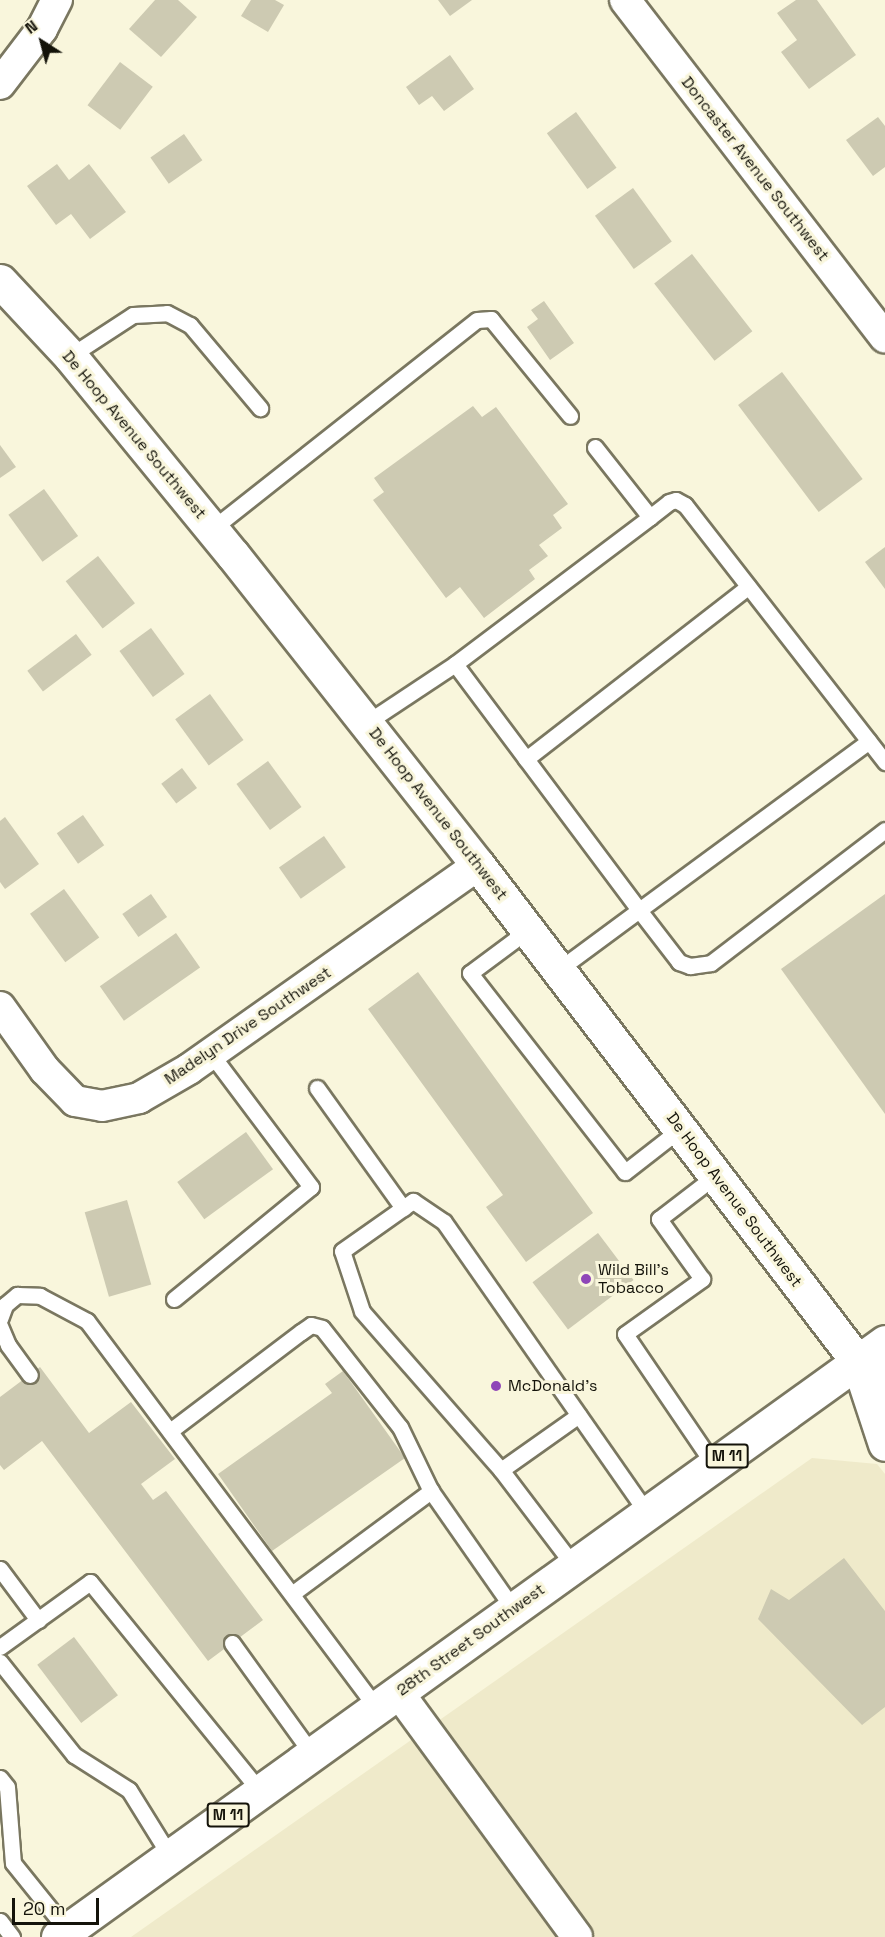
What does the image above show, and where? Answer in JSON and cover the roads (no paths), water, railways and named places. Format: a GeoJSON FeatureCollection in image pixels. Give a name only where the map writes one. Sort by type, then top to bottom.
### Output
{"type":"FeatureCollection","features":[{"type":"Feature","properties":{"kind":"street"},"geometry":{"type":"LineString","coordinates":[[0,84],[42,29],[57,0]]}},
{"type":"Feature","properties":{"kind":"street","name":"Doncaster Avenue Southwest"},"geometry":{"type":"LineString","coordinates":[[625,0],[885,338]]}},
{"type":"Feature","properties":{"kind":"street","name":"De Hoop Avenue Southwest"},"geometry":{"type":"LineString","coordinates":[[0,281],[70,356],[212,529],[366,723],[478,865],[858,1362]]}},
{"type":"Feature","properties":{"kind":"street","name":"Madelyn Drive Southwest"},"geometry":{"type":"LineString","coordinates":[[0,1007],[45,1070],[75,1101],[102,1106],[139,1098],[211,1054],[478,865]]}},
{"type":"Feature","properties":{"kind":"street","name":"28th Street Southwest"},"geometry":{"type":"LineString","coordinates":[[62,1934],[885,1342]]}},
{"type":"Feature","properties":{"kind":"street"},"geometry":{"type":"LineString","coordinates":[[858,1362],[885,1383]]}},
{"type":"Feature","properties":{"kind":"street"},"geometry":{"type":"LineString","coordinates":[[858,1362],[885,1444]]}},
{"type":"Feature","properties":{"kind":"street"},"geometry":{"type":"LineString","coordinates":[[387,1700],[577,1937]]}},
{"type":"Feature","properties":{"kind":"lane"},"geometry":{"type":"LineString","coordinates":[[70,356],[133,315],[167,313],[190,325],[260,408]]}},
{"type":"Feature","properties":{"kind":"lane"},"geometry":{"type":"LineString","coordinates":[[212,529],[477,320],[491,319],[570,416]]}},
{"type":"Feature","properties":{"kind":"lane"},"geometry":{"type":"LineString","coordinates":[[595,447],[650,517]]}},
{"type":"Feature","properties":{"kind":"lane"},"geometry":{"type":"LineString","coordinates":[[366,723],[455,664],[669,502],[676,500],[685,505],[885,762]]}},
{"type":"Feature","properties":{"kind":"lane"},"geometry":{"type":"LineString","coordinates":[[526,759],[748,587]]}},
{"type":"Feature","properties":{"kind":"lane"},"geometry":{"type":"LineString","coordinates":[[455,664],[679,962],[700,967],[885,830]]}},
{"type":"Feature","properties":{"kind":"lane"},"geometry":{"type":"LineString","coordinates":[[558,970],[869,741]]}},
{"type":"Feature","properties":{"kind":"lane"},"geometry":{"type":"LineString","coordinates":[[528,930],[470,973],[625,1172],[680,1129]]}},
{"type":"Feature","properties":{"kind":"lane"},"geometry":{"type":"LineString","coordinates":[[174,1299],[311,1187],[211,1054]]}},
{"type":"Feature","properties":{"kind":"lane"},"geometry":{"type":"LineString","coordinates":[[316,1088],[403,1208]]}},
{"type":"Feature","properties":{"kind":"lane"},"geometry":{"type":"LineString","coordinates":[[714,1465],[625,1334],[702,1279],[659,1219],[715,1176]]}},
{"type":"Feature","properties":{"kind":"lane"},"geometry":{"type":"LineString","coordinates":[[574,1566],[501,1470],[362,1311],[342,1251],[413,1202],[444,1222],[647,1513]]}},
{"type":"Feature","properties":{"kind":"lane"},"geometry":{"type":"LineString","coordinates":[[0,1319],[5,1305],[17,1295],[40,1296],[87,1321],[293,1593],[387,1700]]}},
{"type":"Feature","properties":{"kind":"lane"},"geometry":{"type":"LineString","coordinates":[[170,1431],[311,1325],[322,1328],[400,1427],[431,1491],[514,1610]]}},
{"type":"Feature","properties":{"kind":"lane"},"geometry":{"type":"LineString","coordinates":[[0,1326],[8,1346],[30,1375]]}},
{"type":"Feature","properties":{"kind":"lane"},"geometry":{"type":"LineString","coordinates":[[501,1470],[579,1415]]}},
{"type":"Feature","properties":{"kind":"lane"},"geometry":{"type":"LineString","coordinates":[[293,1593],[431,1491]]}},
{"type":"Feature","properties":{"kind":"lane"},"geometry":{"type":"LineString","coordinates":[[0,1569],[38,1620]]}},
{"type":"Feature","properties":{"kind":"lane"},"geometry":{"type":"LineString","coordinates":[[0,1647],[90,1582],[261,1791]]}},
{"type":"Feature","properties":{"kind":"lane"},"geometry":{"type":"LineString","coordinates":[[232,1643],[312,1754]]}},
{"type":"Feature","properties":{"kind":"lane"},"geometry":{"type":"LineString","coordinates":[[0,1662],[74,1755],[129,1790],[170,1856]]}},
{"type":"Feature","properties":{"kind":"lane"},"geometry":{"type":"LineString","coordinates":[[0,1778],[7,1787],[13,1863],[62,1934]]}},
{"type":"Feature","properties":{"kind":"lane"},"geometry":{"type":"LineString","coordinates":[[0,1921],[12,1937]]}},
{"type":"Feature","properties":{"kind":"place","name":"Wild Bill's Tobacco"},"geometry":{"type":"Point","coordinates":[586,1279]}},
{"type":"Feature","properties":{"kind":"place","name":"McDonald's"},"geometry":{"type":"Point","coordinates":[496,1386]}}]}
